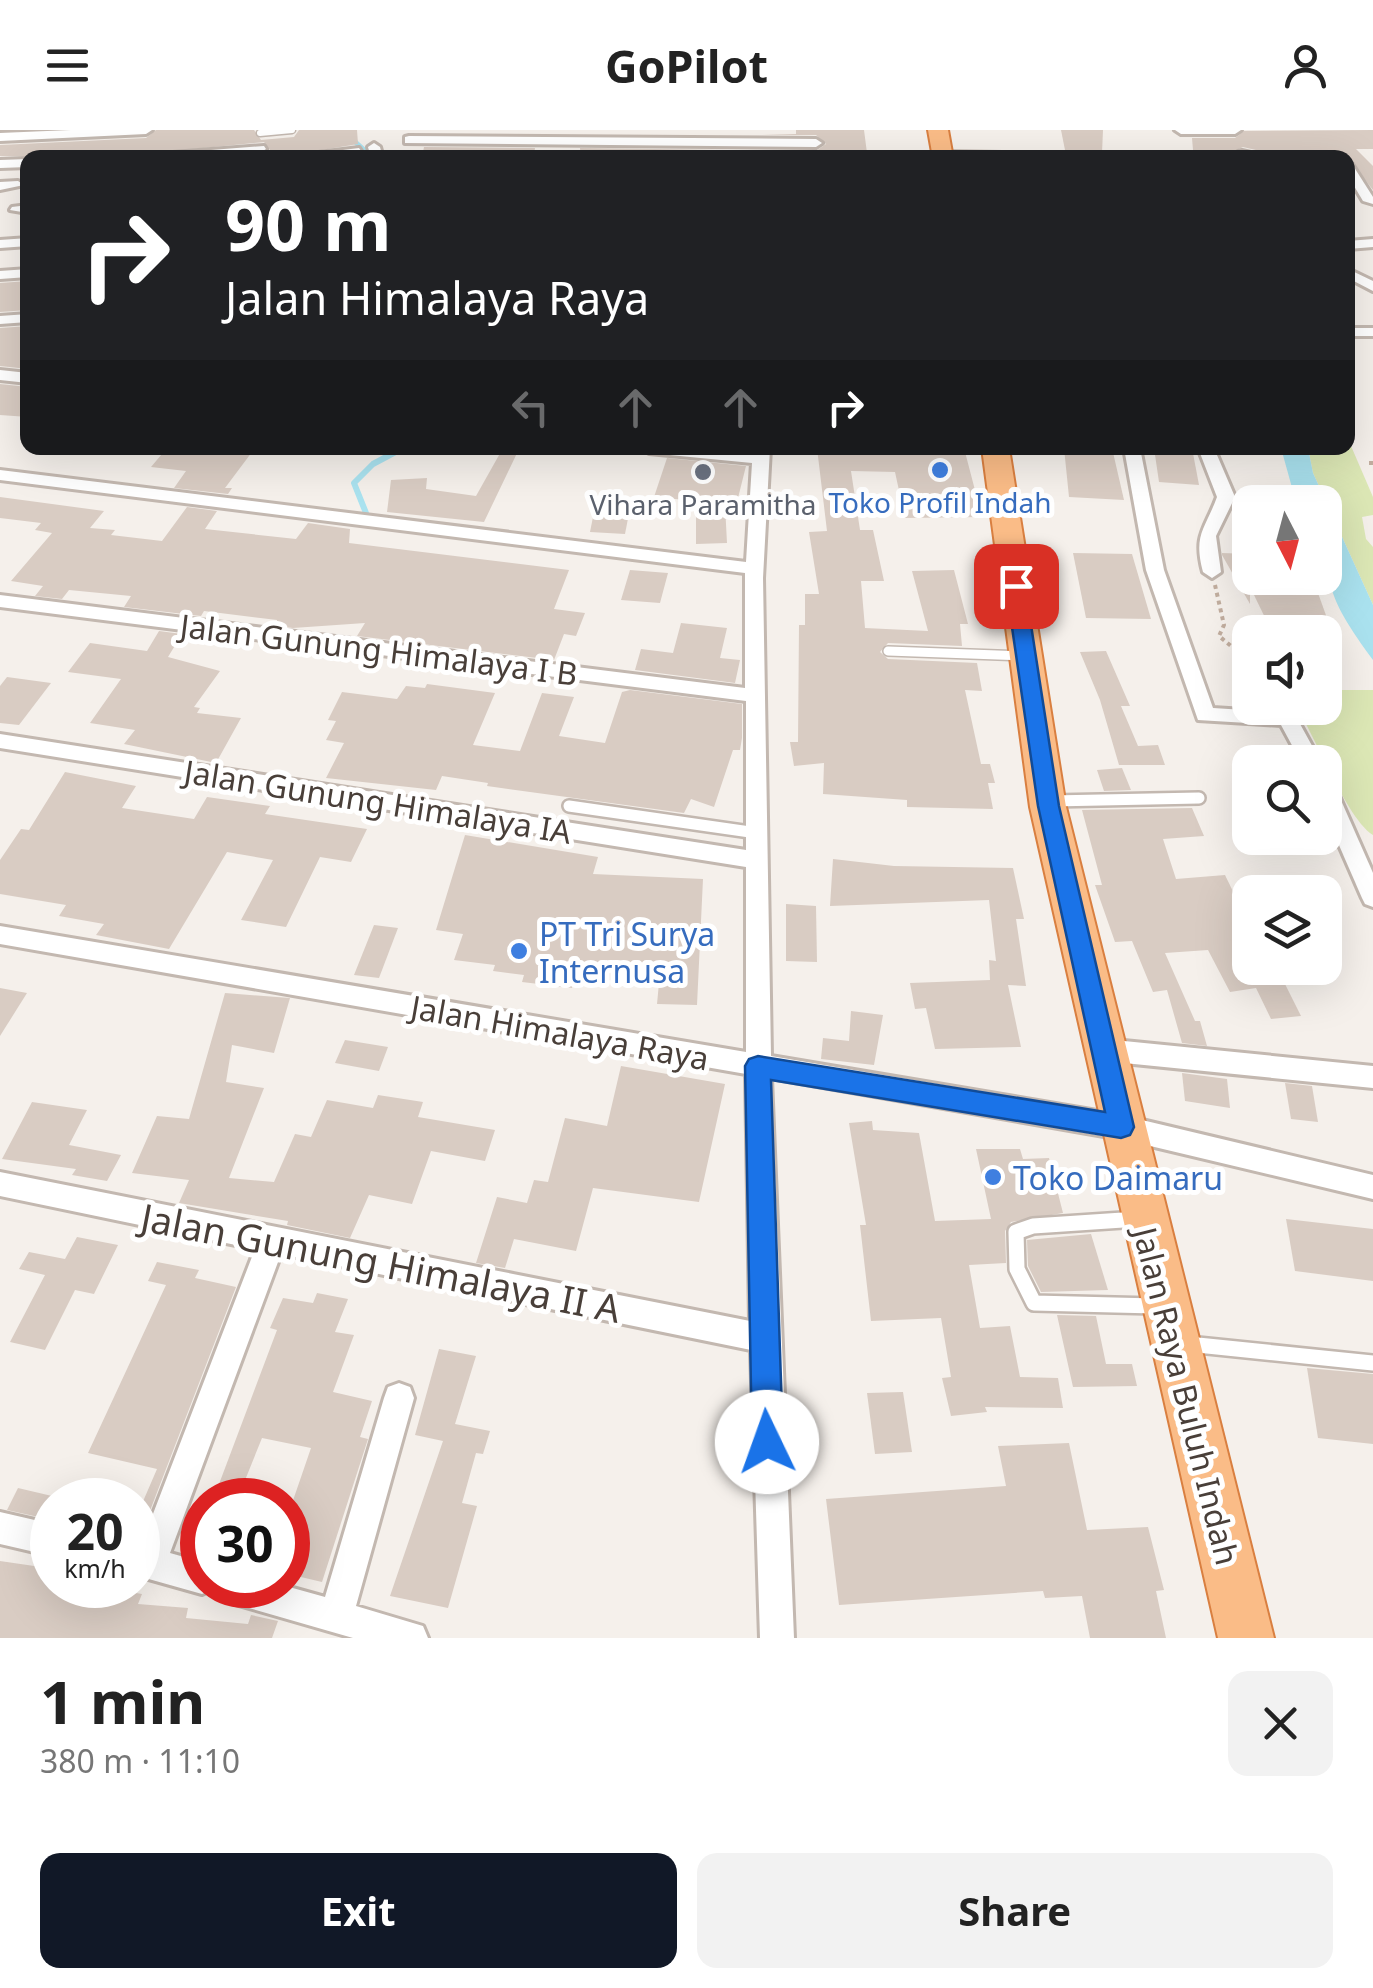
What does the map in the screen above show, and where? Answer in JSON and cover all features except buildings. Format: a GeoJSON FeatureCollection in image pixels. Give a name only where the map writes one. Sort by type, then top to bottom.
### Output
{"type":"FeatureCollection","features":[{"type":"Feature","properties":{"kind":"highway","name":"Jalan Raya Buluh Indah"},"geometry":{"type":"LineString","coordinates":[[996,455],[1048,802],[1121,1127],[1246,1638]]}},
{"type":"Feature","properties":{"kind":"street"},"geometry":{"type":"LineString","coordinates":[[0,137],[146,130]]}},
{"type":"Feature","properties":{"kind":"street"},"geometry":{"type":"LineString","coordinates":[[1181,130],[1235,130]]}},
{"type":"Feature","properties":{"kind":"street"},"geometry":{"type":"LineString","coordinates":[[409,140],[816,136]]}},
{"type":"Feature","properties":{"kind":"street"},"geometry":{"type":"LineString","coordinates":[[1355,177],[1371,201]]}},
{"type":"Feature","properties":{"kind":"street"},"geometry":{"type":"LineString","coordinates":[[0,186],[18,185]]}},
{"type":"Feature","properties":{"kind":"street"},"geometry":{"type":"LineString","coordinates":[[761,455],[754,569],[758,1066],[762,1338],[777,1638]]}},
{"type":"Feature","properties":{"kind":"street"},"geometry":{"type":"LineString","coordinates":[[1133,455],[1155,570],[1204,715],[1287,718],[1302,745]]}},
{"type":"Feature","properties":{"kind":"street"},"geometry":{"type":"LineString","coordinates":[[1209,455],[1226,497],[1207,532],[1206,553],[1212,572]]}},
{"type":"Feature","properties":{"kind":"street"},"geometry":{"type":"LineString","coordinates":[[0,476],[754,569]]}},
{"type":"Feature","properties":{"kind":"street","name":"Jalan Gunung Himalaya I B"},"geometry":{"type":"LineString","coordinates":[[0,602],[757,696]]}},
{"type":"Feature","properties":{"kind":"street","name":"Jalan Gunung Himalaya IA"},"geometry":{"type":"LineString","coordinates":[[0,742],[757,860]]}},
{"type":"Feature","properties":{"kind":"street"},"geometry":{"type":"LineString","coordinates":[[1342,815],[1363,847],[1373,898]]}},
{"type":"Feature","properties":{"kind":"street","name":"Jalan Himalaya Raya"},"geometry":{"type":"LineString","coordinates":[[0,935],[1121,1127],[1373,1187]]}},
{"type":"Feature","properties":{"kind":"street"},"geometry":{"type":"LineString","coordinates":[[1104,1050],[1373,1077]]}},
{"type":"Feature","properties":{"kind":"street","name":"Jalan Gunung Himalaya II A"},"geometry":{"type":"LineString","coordinates":[[0,1184],[762,1338]]}},
{"type":"Feature","properties":{"kind":"street"},"geometry":{"type":"LineString","coordinates":[[160,1522],[272,1240]]}},
{"type":"Feature","properties":{"kind":"street"},"geometry":{"type":"LineString","coordinates":[[336,1617],[400,1398]]}},
{"type":"Feature","properties":{"kind":"street"},"geometry":{"type":"LineString","coordinates":[[0,1528],[30,1535]]}},
{"type":"Feature","properties":{"kind":"street"},"geometry":{"type":"LineString","coordinates":[[305,1608],[411,1638]]}},
{"type":"Feature","properties":{"kind":"lane"},"geometry":{"type":"LineString","coordinates":[[260,132],[292,130]]}},
{"type":"Feature","properties":{"kind":"lane"},"geometry":{"type":"LineString","coordinates":[[888,650],[1026,656]]}},
{"type":"Feature","properties":{"kind":"lane"},"geometry":{"type":"LineString","coordinates":[[1048,802],[1198,798]]}},
{"type":"Feature","properties":{"kind":"lane"},"geometry":{"type":"LineString","coordinates":[[569,806],[756,833]]}},
{"type":"Feature","properties":{"kind":"lane"},"geometry":{"type":"LineString","coordinates":[[1144,1218],[1033,1226],[1016,1232],[1013,1247],[1019,1284],[1034,1303],[1373,1362]]}},
{"type":"Feature","properties":{"kind":"path"},"geometry":{"type":"LineString","coordinates":[[1212,572],[1224,625],[1219,636],[1232,647]]}},
{"type":"Feature","properties":{"kind":"green space"},"geometry":{"type":"Polygon","coordinates":[[[1309,455],[1355,455],[1373,497],[1373,515],[1362,517],[1366,539],[1373,547],[1373,605],[1342,537],[1342,485],[1318,485],[1309,455]]]}},
{"type":"Feature","properties":{"kind":"green space"},"geometry":{"type":"Polygon","coordinates":[[[1342,690],[1373,690],[1373,835],[1342,794],[1342,745],[1316,745],[1306,725],[1342,725],[1342,690]]]}},
{"type":"Feature","properties":{"kind":"water"},"geometry":{"type":"Polygon","coordinates":[[[1283,455],[1309,455],[1318,485],[1291,485],[1283,455]]]}},
{"type":"Feature","properties":{"kind":"water"},"geometry":{"type":"Polygon","coordinates":[[[1342,537],[1373,605],[1373,660],[1345,619],[1334,595],[1342,595],[1342,537]]]}},
{"type":"Feature","properties":{"kind":"waterway"},"geometry":{"type":"LineString","coordinates":[[342,130],[364,150]]}},
{"type":"Feature","properties":{"kind":"waterway"},"geometry":{"type":"LineString","coordinates":[[366,513],[354,483],[373,464],[390,455]]}},
{"type":"Feature","properties":{"kind":"place","name":"Toko Profil Indah"},"geometry":{"type":"Point","coordinates":[940,470]}},
{"type":"Feature","properties":{"kind":"place","name":"Vihara Paramitha"},"geometry":{"type":"Point","coordinates":[703,472]}},
{"type":"Feature","properties":{"kind":"place","name":"PT Tri Surya Internusa"},"geometry":{"type":"Point","coordinates":[519,951]}},
{"type":"Feature","properties":{"kind":"place","name":"Toko Daimaru"},"geometry":{"type":"Point","coordinates":[993,1177]}},
{"type":"Feature","properties":{"kind":"route"},"geometry":{"type":"LineString","coordinates":[[767,1442],[758,1066],[1121,1127],[1048,806],[1016,586]]}}]}
